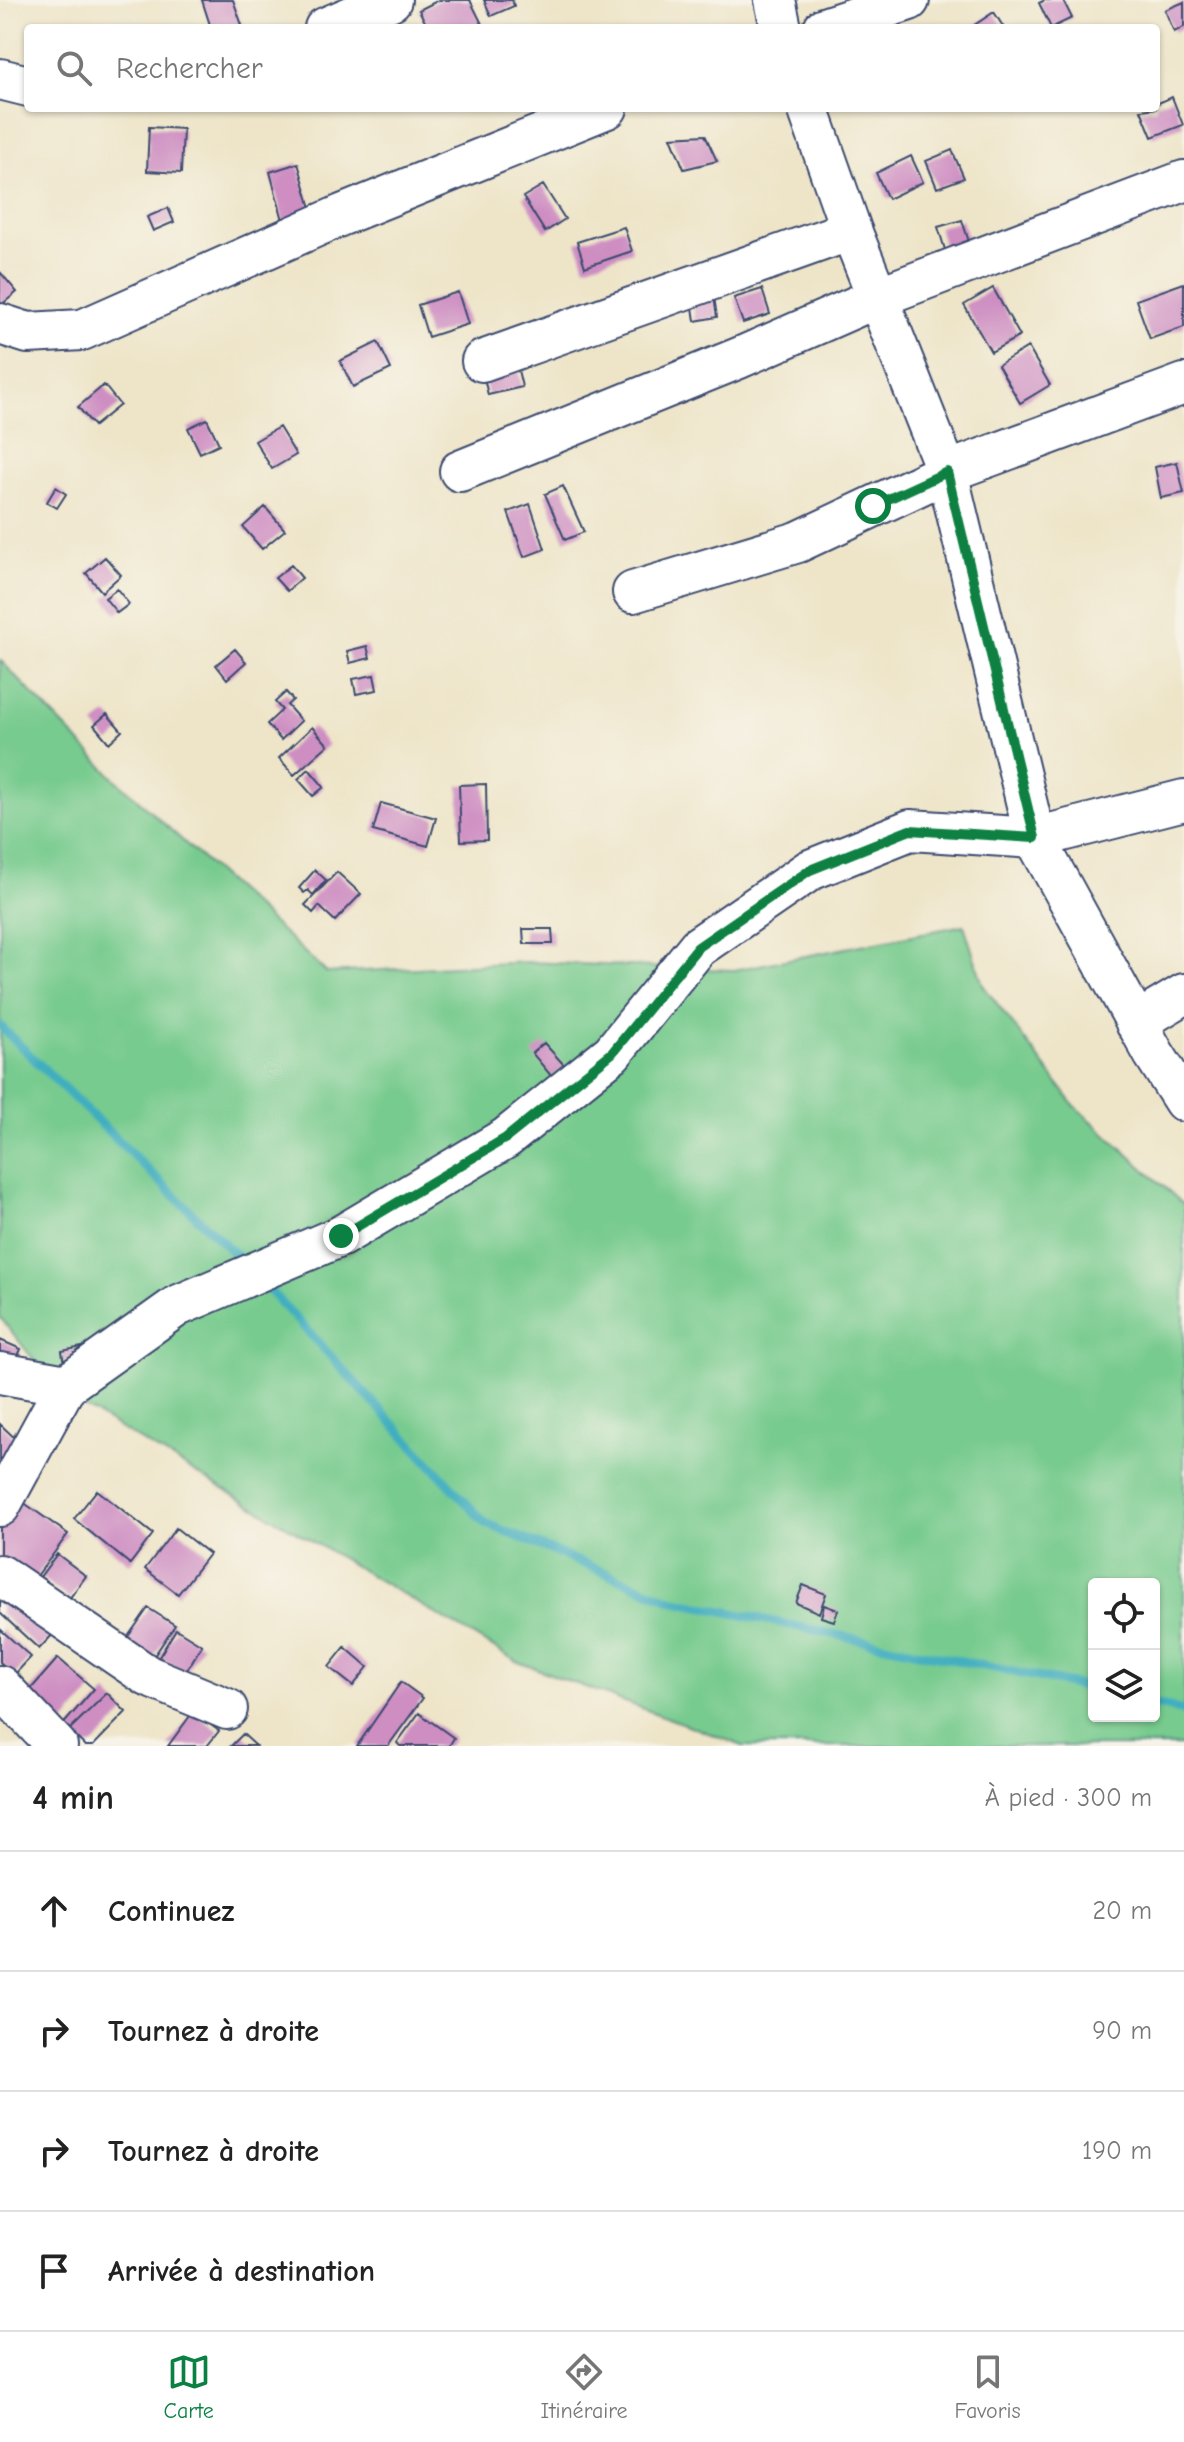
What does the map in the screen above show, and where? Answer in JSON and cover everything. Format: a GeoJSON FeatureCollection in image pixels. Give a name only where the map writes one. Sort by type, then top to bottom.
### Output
{"type":"FeatureCollection","features":[{"type":"Feature","properties":{"kind":"street"},"geometry":{"type":"LineString","coordinates":[[334,24],[391,0]]}},
{"type":"Feature","properties":{"kind":"street"},"geometry":{"type":"LineString","coordinates":[[775,0],[780,24]]}},
{"type":"Feature","properties":{"kind":"street"},"geometry":{"type":"LineString","coordinates":[[836,24],[909,0]]}},
{"type":"Feature","properties":{"kind":"street"},"geometry":{"type":"LineString","coordinates":[[0,79],[24,85]]}},
{"type":"Feature","properties":{"kind":"street"},"geometry":{"type":"LineString","coordinates":[[0,324],[28,333],[82,330],[342,215],[597,112]]}},
{"type":"Feature","properties":{"kind":"street"},"geometry":{"type":"LineString","coordinates":[[809,112],[851,230],[947,472],[1035,838],[1136,1023],[1184,1101]]}},
{"type":"Feature","properties":{"kind":"street"},"geometry":{"type":"LineString","coordinates":[[460,471],[739,358],[878,297],[1184,181]]}},
{"type":"Feature","properties":{"kind":"street"},"geometry":{"type":"LineString","coordinates":[[482,361],[851,230]]}},
{"type":"Feature","properties":{"kind":"street"},"geometry":{"type":"LineString","coordinates":[[633,592],[798,542],[947,472],[1184,384]]}},
{"type":"Feature","properties":{"kind":"street"},"geometry":{"type":"LineString","coordinates":[[0,1506],[66,1385],[177,1306],[341,1236],[506,1138],[612,1053],[698,947],[810,870],[910,830],[1035,838],[1184,800]]}},
{"type":"Feature","properties":{"kind":"street"},"geometry":{"type":"LineString","coordinates":[[1136,1023],[1184,994]]}},
{"type":"Feature","properties":{"kind":"street"},"geometry":{"type":"LineString","coordinates":[[0,1373],[66,1385]]}},
{"type":"Feature","properties":{"kind":"street"},"geometry":{"type":"LineString","coordinates":[[0,1575],[148,1676],[227,1709]]}},
{"type":"Feature","properties":{"kind":"street"},"geometry":{"type":"LineString","coordinates":[[0,1686],[57,1746]]}},
{"type":"Feature","properties":{"kind":"green space"},"geometry":{"type":"Polygon","coordinates":[[[0,660],[112,776],[327,973],[526,962],[734,970],[964,925],[983,985],[1074,1105],[1184,1205],[1184,1746],[743,1746],[518,1662],[60,1393],[0,1317],[0,660]]]}},
{"type":"Feature","properties":{"kind":"building"},"geometry":{"type":"Polygon","coordinates":[[[202,0],[233,0],[242,24],[210,24],[202,0]]]}},
{"type":"Feature","properties":{"kind":"building"},"geometry":{"type":"Polygon","coordinates":[[[439,0],[470,0],[482,24],[426,24],[419,10],[439,0]]]}},
{"type":"Feature","properties":{"kind":"building"},"geometry":{"type":"Polygon","coordinates":[[[484,0],[512,0],[514,6],[491,16],[484,0]]]}},
{"type":"Feature","properties":{"kind":"building"},"geometry":{"type":"Polygon","coordinates":[[[1063,0],[1072,18],[1059,24],[1049,24],[1039,3],[1063,0]]]}},
{"type":"Feature","properties":{"kind":"building"},"geometry":{"type":"Polygon","coordinates":[[[1184,2],[1184,27],[1174,32],[1165,10],[1184,2]]]}},
{"type":"Feature","properties":{"kind":"building"},"geometry":{"type":"Polygon","coordinates":[[[994,12],[1002,24],[976,24],[994,12]]]}},
{"type":"Feature","properties":{"kind":"building"},"geometry":{"type":"Polygon","coordinates":[[[1172,97],[1183,125],[1152,137],[1142,112],[1160,112],[1160,102],[1172,97]]]}},
{"type":"Feature","properties":{"kind":"building"},"geometry":{"type":"Polygon","coordinates":[[[149,127],[183,129],[181,173],[147,171],[149,127]]]}},
{"type":"Feature","properties":{"kind":"building"},"geometry":{"type":"Polygon","coordinates":[[[705,135],[717,161],[684,169],[671,137],[705,135]]]}},
{"type":"Feature","properties":{"kind":"building"},"geometry":{"type":"Polygon","coordinates":[[[952,150],[964,178],[937,188],[926,161],[952,150]]]}},
{"type":"Feature","properties":{"kind":"building"},"geometry":{"type":"Polygon","coordinates":[[[911,156],[923,182],[888,199],[876,173],[911,156]]]}},
{"type":"Feature","properties":{"kind":"building"},"geometry":{"type":"Polygon","coordinates":[[[298,163],[313,215],[284,224],[270,172],[298,163]]]}},
{"type":"Feature","properties":{"kind":"building"},"geometry":{"type":"Polygon","coordinates":[[[543,185],[565,219],[545,232],[523,197],[543,185]]]}},
{"type":"Feature","properties":{"kind":"building"},"geometry":{"type":"Polygon","coordinates":[[[168,208],[174,222],[153,231],[147,217],[168,208]]]}},
{"type":"Feature","properties":{"kind":"building"},"geometry":{"type":"Polygon","coordinates":[[[962,220],[970,245],[946,253],[938,227],[962,220]]]}},
{"type":"Feature","properties":{"kind":"building"},"geometry":{"type":"Polygon","coordinates":[[[624,227],[632,251],[585,267],[577,242],[624,227]]]}},
{"type":"Feature","properties":{"kind":"building"},"geometry":{"type":"Polygon","coordinates":[[[0,272],[17,292],[0,306],[0,272]]]}},
{"type":"Feature","properties":{"kind":"building"},"geometry":{"type":"Polygon","coordinates":[[[1184,283],[1184,327],[1150,339],[1136,300],[1184,283]]]}},
{"type":"Feature","properties":{"kind":"building"},"geometry":{"type":"Polygon","coordinates":[[[993,288],[1020,336],[991,352],[964,305],[993,288]]]}},
{"type":"Feature","properties":{"kind":"building"},"geometry":{"type":"Polygon","coordinates":[[[762,289],[770,314],[743,323],[734,298],[762,289]]]}},
{"type":"Feature","properties":{"kind":"building"},"geometry":{"type":"Polygon","coordinates":[[[713,290],[717,317],[695,321],[691,293],[713,290]]]}},
{"type":"Feature","properties":{"kind":"building"},"geometry":{"type":"Polygon","coordinates":[[[458,292],[468,324],[428,337],[418,305],[458,292]]]}},
{"type":"Feature","properties":{"kind":"building"},"geometry":{"type":"Polygon","coordinates":[[[378,342],[391,369],[353,387],[340,361],[378,342]]]}},
{"type":"Feature","properties":{"kind":"building"},"geometry":{"type":"Polygon","coordinates":[[[1028,347],[1050,385],[1020,403],[998,365],[1028,347]]]}},
{"type":"Feature","properties":{"kind":"building"},"geometry":{"type":"Polygon","coordinates":[[[514,353],[522,387],[488,395],[480,361],[514,353]]]}},
{"type":"Feature","properties":{"kind":"building"},"geometry":{"type":"Polygon","coordinates":[[[104,385],[120,405],[94,426],[78,407],[104,385]]]}},
{"type":"Feature","properties":{"kind":"building"},"geometry":{"type":"Polygon","coordinates":[[[207,419],[219,444],[200,453],[188,428],[207,419]]]}},
{"type":"Feature","properties":{"kind":"building"},"geometry":{"type":"Polygon","coordinates":[[[279,427],[296,455],[272,469],[255,441],[279,427]]]}},
{"type":"Feature","properties":{"kind":"building"},"geometry":{"type":"Polygon","coordinates":[[[1177,462],[1184,493],[1161,498],[1155,467],[1177,462]]]}},
{"type":"Feature","properties":{"kind":"building"},"geometry":{"type":"Polygon","coordinates":[[[563,486],[584,532],[565,540],[545,494],[563,486]]]}},
{"type":"Feature","properties":{"kind":"building"},"geometry":{"type":"Polygon","coordinates":[[[56,487],[66,494],[57,508],[47,502],[56,487]]]}},
{"type":"Feature","properties":{"kind":"building"},"geometry":{"type":"Polygon","coordinates":[[[530,504],[545,549],[524,557],[508,512],[530,504]]]}},
{"type":"Feature","properties":{"kind":"building"},"geometry":{"type":"Polygon","coordinates":[[[265,507],[285,530],[262,549],[243,527],[265,507]]]}},
{"type":"Feature","properties":{"kind":"building"},"geometry":{"type":"Polygon","coordinates":[[[105,557],[121,575],[102,592],[86,573],[105,557]]]}},
{"type":"Feature","properties":{"kind":"building"},"geometry":{"type":"Polygon","coordinates":[[[291,565],[302,578],[287,591],[275,578],[291,565]]]}},
{"type":"Feature","properties":{"kind":"building"},"geometry":{"type":"Polygon","coordinates":[[[117,589],[129,604],[117,613],[105,598],[117,589]]]}},
{"type":"Feature","properties":{"kind":"building"},"geometry":{"type":"Polygon","coordinates":[[[367,646],[370,658],[350,663],[347,651],[367,646]]]}},
{"type":"Feature","properties":{"kind":"building"},"geometry":{"type":"Polygon","coordinates":[[[235,649],[246,662],[227,679],[216,665],[235,649]]]}},
{"type":"Feature","properties":{"kind":"building"},"geometry":{"type":"Polygon","coordinates":[[[374,675],[377,690],[356,694],[353,679],[374,675]]]}},
{"type":"Feature","properties":{"kind":"building"},"geometry":{"type":"Polygon","coordinates":[[[286,692],[293,700],[287,705],[301,721],[281,740],[267,724],[282,710],[275,702],[286,692]]]}},
{"type":"Feature","properties":{"kind":"building"},"geometry":{"type":"Polygon","coordinates":[[[107,714],[122,731],[109,743],[94,725],[107,714]]]}},
{"type":"Feature","properties":{"kind":"building"},"geometry":{"type":"Polygon","coordinates":[[[312,727],[328,745],[294,775],[279,758],[312,727]]]}},
{"type":"Feature","properties":{"kind":"building"},"geometry":{"type":"Polygon","coordinates":[[[309,769],[324,787],[313,796],[298,779],[309,769]]]}},
{"type":"Feature","properties":{"kind":"building"},"geometry":{"type":"Polygon","coordinates":[[[486,784],[487,840],[461,841],[459,785],[486,784]]]}},
{"type":"Feature","properties":{"kind":"building"},"geometry":{"type":"Polygon","coordinates":[[[381,803],[436,818],[428,846],[373,831],[381,803]]]}},
{"type":"Feature","properties":{"kind":"building"},"geometry":{"type":"Polygon","coordinates":[[[315,870],[326,880],[313,895],[308,890],[304,893],[299,888],[315,870]]]}},
{"type":"Feature","properties":{"kind":"building"},"geometry":{"type":"Polygon","coordinates":[[[337,872],[361,894],[335,921],[319,906],[313,913],[305,905],[337,872]]]}},
{"type":"Feature","properties":{"kind":"building"},"geometry":{"type":"Polygon","coordinates":[[[523,929],[552,929],[553,944],[524,944],[523,929]]]}},
{"type":"Feature","properties":{"kind":"building"},"geometry":{"type":"Polygon","coordinates":[[[544,1043],[565,1066],[552,1077],[532,1053],[544,1043]]]}},
{"type":"Feature","properties":{"kind":"building"},"geometry":{"type":"Polygon","coordinates":[[[0,1340],[21,1349],[13,1368],[0,1363],[0,1340]]]}},
{"type":"Feature","properties":{"kind":"building"},"geometry":{"type":"Polygon","coordinates":[[[87,1346],[64,1364],[62,1351],[87,1346]]]}},
{"type":"Feature","properties":{"kind":"building"},"geometry":{"type":"Polygon","coordinates":[[[0,1424],[21,1444],[0,1465],[0,1424]]]}},
{"type":"Feature","properties":{"kind":"building"},"geometry":{"type":"Polygon","coordinates":[[[97,1490],[153,1534],[130,1564],[74,1519],[97,1490]]]}},
{"type":"Feature","properties":{"kind":"building"},"geometry":{"type":"Polygon","coordinates":[[[20,1500],[68,1534],[28,1588],[0,1567],[0,1527],[20,1500]]]}},
{"type":"Feature","properties":{"kind":"building"},"geometry":{"type":"Polygon","coordinates":[[[176,1528],[209,1554],[178,1594],[145,1569],[176,1528]]]}},
{"type":"Feature","properties":{"kind":"building"},"geometry":{"type":"Polygon","coordinates":[[[57,1554],[86,1576],[69,1599],[40,1577],[57,1554]]]}},
{"type":"Feature","properties":{"kind":"building"},"geometry":{"type":"Polygon","coordinates":[[[803,1585],[826,1594],[819,1613],[796,1603],[803,1585]]]}},
{"type":"Feature","properties":{"kind":"building"},"geometry":{"type":"Polygon","coordinates":[[[10,1588],[56,1631],[39,1649],[0,1613],[0,1599],[10,1588]]]}},
{"type":"Feature","properties":{"kind":"building"},"geometry":{"type":"Polygon","coordinates":[[[824,1605],[838,1610],[834,1621],[821,1617],[824,1605]]]}},
{"type":"Feature","properties":{"kind":"building"},"geometry":{"type":"Polygon","coordinates":[[[148,1608],[175,1625],[152,1659],[125,1641],[148,1608]]]}},
{"type":"Feature","properties":{"kind":"building"},"geometry":{"type":"Polygon","coordinates":[[[0,1629],[31,1657],[14,1675],[0,1662],[0,1629]]]}},
{"type":"Feature","properties":{"kind":"building"},"geometry":{"type":"Polygon","coordinates":[[[176,1629],[202,1645],[185,1673],[159,1657],[176,1629]]]}},
{"type":"Feature","properties":{"kind":"building"},"geometry":{"type":"Polygon","coordinates":[[[345,1647],[368,1667],[353,1686],[329,1667],[345,1647]]]}},
{"type":"Feature","properties":{"kind":"building"},"geometry":{"type":"Polygon","coordinates":[[[58,1658],[94,1689],[60,1728],[24,1697],[58,1658]]]}},
{"type":"Feature","properties":{"kind":"building"},"geometry":{"type":"Polygon","coordinates":[[[401,1682],[423,1698],[388,1746],[357,1746],[401,1682]]]}},
{"type":"Feature","properties":{"kind":"building"},"geometry":{"type":"Polygon","coordinates":[[[107,1693],[126,1712],[93,1746],[85,1746],[69,1730],[107,1693]]]}},
{"type":"Feature","properties":{"kind":"building"},"geometry":{"type":"Polygon","coordinates":[[[193,1712],[219,1731],[207,1746],[168,1746],[193,1712]]]}},
{"type":"Feature","properties":{"kind":"building"},"geometry":{"type":"Polygon","coordinates":[[[419,1713],[454,1738],[449,1746],[400,1746],[397,1743],[419,1713]]]}},
{"type":"Feature","properties":{"kind":"building"},"geometry":{"type":"Polygon","coordinates":[[[243,1734],[256,1746],[231,1746],[243,1734]]]}},
{"type":"Feature","properties":{"kind":"waterway"},"geometry":{"type":"LineString","coordinates":[[0,1026],[247,1266]]}},
{"type":"Feature","properties":{"kind":"waterway"},"geometry":{"type":"LineString","coordinates":[[260,1280],[485,1523],[671,1600],[1088,1688]]}},
{"type":"Feature","properties":{"kind":"waterway"},"geometry":{"type":"LineString","coordinates":[[1160,1705],[1184,1711]]}},
{"type":"Feature","properties":{"kind":"route"},"geometry":{"type":"LineString","coordinates":[[341,1236],[506,1138],[612,1053],[698,947],[810,870],[910,830],[1035,838],[947,472],[873,506]]}}]}
